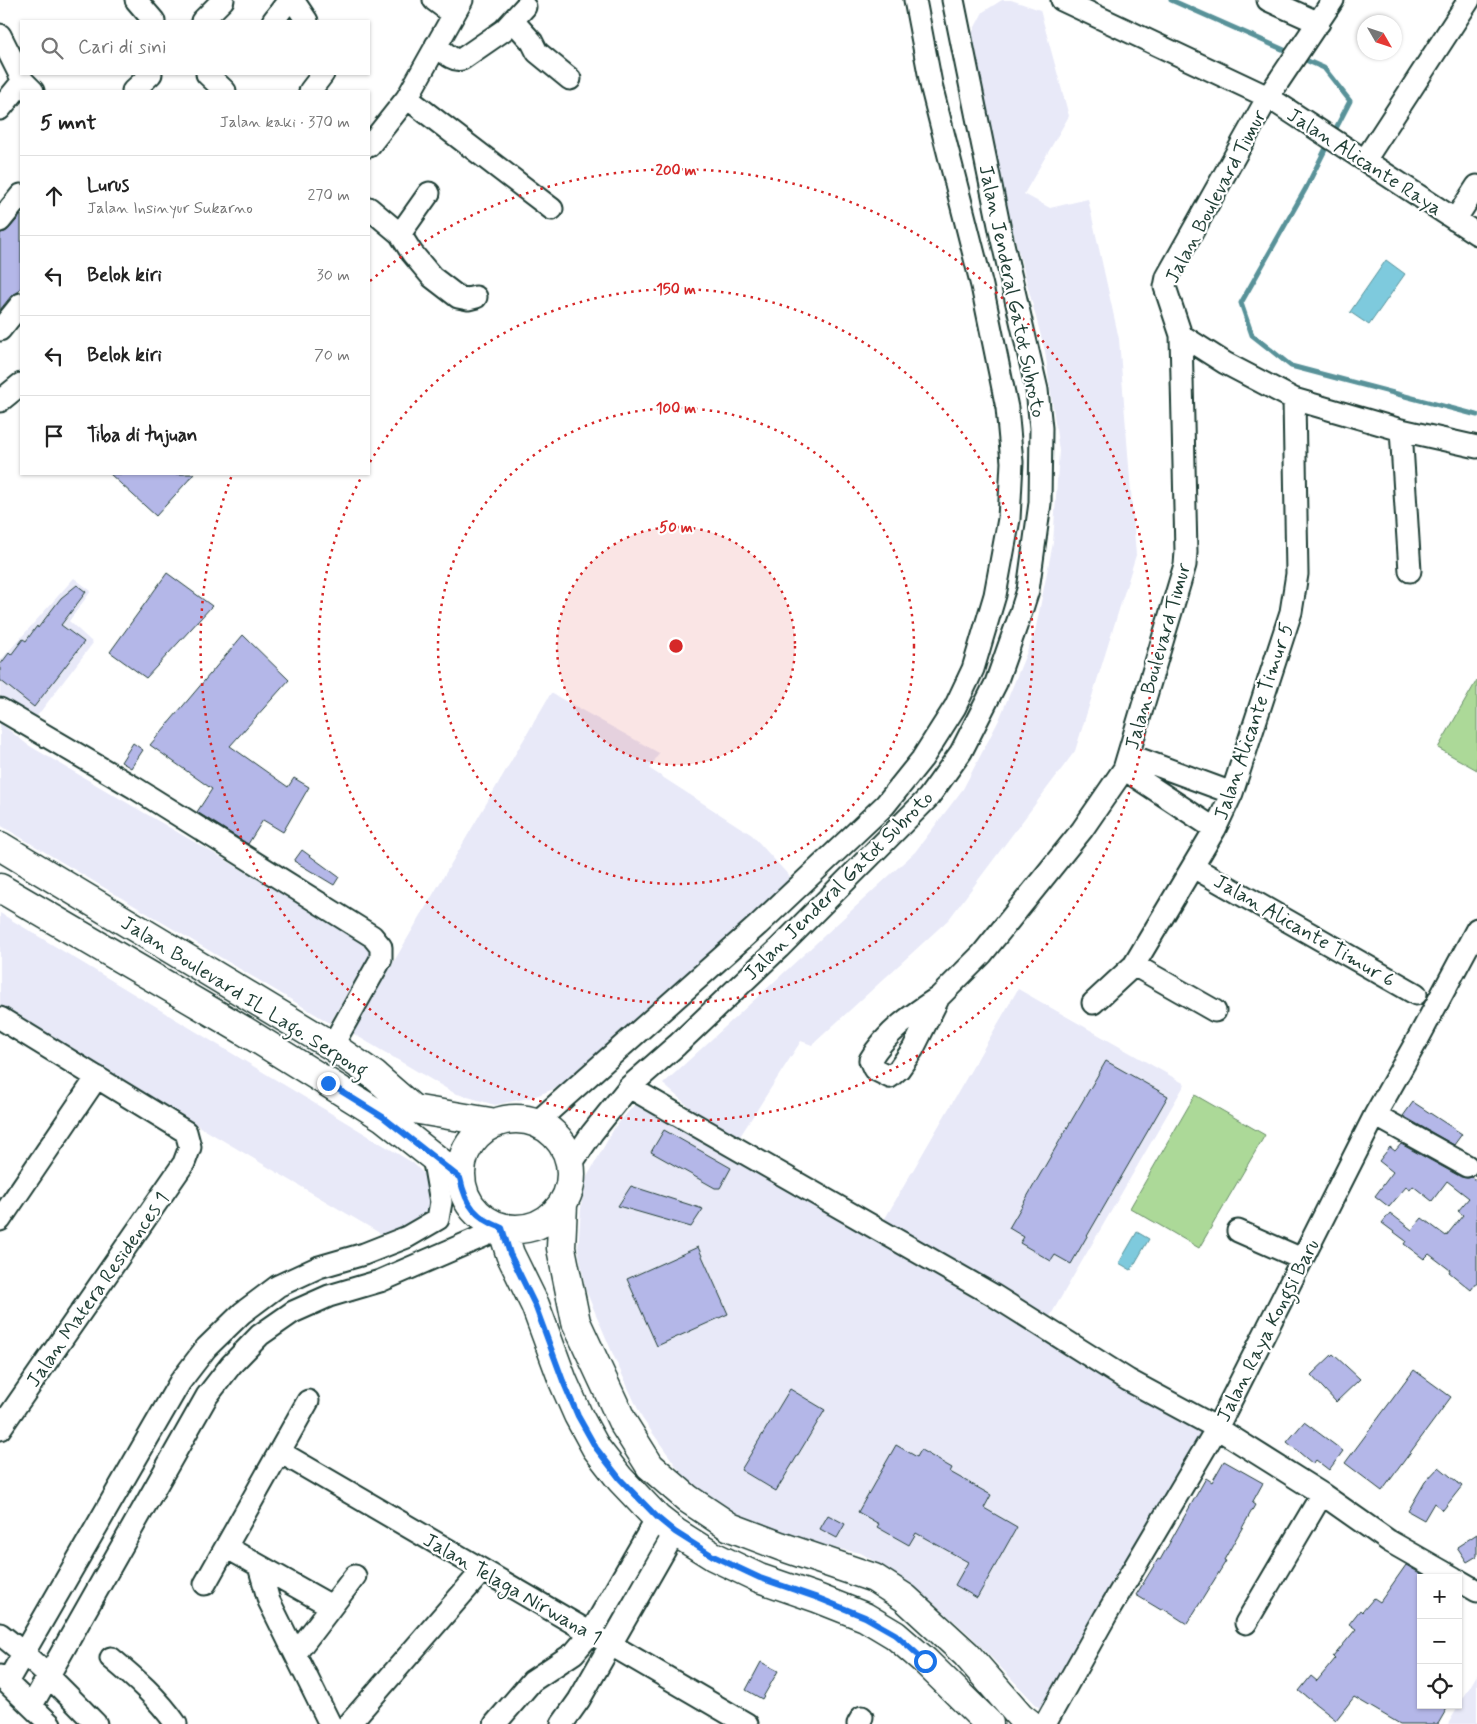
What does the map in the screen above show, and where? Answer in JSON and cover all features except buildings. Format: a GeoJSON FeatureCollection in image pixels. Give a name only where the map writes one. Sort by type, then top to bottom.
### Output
{"type":"FeatureCollection","features":[{"type":"Feature","properties":{"kind":"main road","name":"Jalan Boulevard IL Lago. Serpong"},"geometry":{"type":"LineString","coordinates":[[0,846],[332,1046],[374,1074],[413,1110],[496,1123]]}},
{"type":"Feature","properties":{"kind":"main road","name":"Jalan Boulevard IL Lago. Serpong"},"geometry":{"type":"LineString","coordinates":[[0,888],[140,969],[383,1117],[460,1178]]}},
{"type":"Feature","properties":{"kind":"main road"},"geometry":{"type":"LineString","coordinates":[[140,969],[157,941]]}},
{"type":"Feature","properties":{"kind":"main road"},"geometry":{"type":"LineString","coordinates":[[509,1119],[537,1122],[549,1129],[566,1150],[572,1178],[569,1191],[563,1204],[554,1215],[543,1223],[530,1228],[516,1230],[502,1228],[489,1223],[478,1215],[469,1204],[463,1192],[460,1178],[461,1164],[466,1151],[473,1139],[483,1129],[496,1123],[509,1119]]}},
{"type":"Feature","properties":{"kind":"main road"},"geometry":{"type":"LineString","coordinates":[[563,1204],[561,1248],[576,1322],[623,1423],[650,1466],[688,1498],[730,1527],[874,1578],[905,1598],[966,1654],[1020,1716],[1030,1724]]}},
{"type":"Feature","properties":{"kind":"main road"},"geometry":{"type":"LineString","coordinates":[[502,1228],[510,1254],[535,1305],[578,1416],[602,1456],[620,1479],[666,1525],[713,1556],[760,1578],[865,1617],[895,1634],[989,1724]]}},
{"type":"Feature","properties":{"kind":"street"},"geometry":{"type":"LineString","coordinates":[[136,0],[153,20]]}},
{"type":"Feature","properties":{"kind":"street"},"geometry":{"type":"LineString","coordinates":[[203,20],[223,0]]}},
{"type":"Feature","properties":{"kind":"street"},"geometry":{"type":"LineString","coordinates":[[274,20],[291,0],[306,20]]}},
{"type":"Feature","properties":{"kind":"street"},"geometry":{"type":"LineString","coordinates":[[370,145],[407,98],[458,7],[434,0]]}},
{"type":"Feature","properties":{"kind":"street","name":"Jalan Jenderal Gatot Subroto"},"geometry":{"type":"LineString","coordinates":[[537,1122],[758,925],[885,805],[922,759],[955,707],[973,669],[995,595],[1009,519],[1012,462],[1007,408],[982,286],[932,89],[915,0]]}},
{"type":"Feature","properties":{"kind":"street","name":"Jalan Jenderal Gatot Subroto"},"geometry":{"type":"LineString","coordinates":[[570,1164],[629,1086],[676,1045],[779,948],[928,798],[960,752],[996,683],[1020,615],[1028,590],[1040,503],[1042,428],[1037,390],[1001,235],[953,0]]}},
{"type":"Feature","properties":{"kind":"street","name":"Jalan Alicante Raya"},"geometry":{"type":"LineString","coordinates":[[1062,0],[1268,97],[1477,234]]}},
{"type":"Feature","properties":{"kind":"street"},"geometry":{"type":"LineString","coordinates":[[1268,0],[1313,30]]}},
{"type":"Feature","properties":{"kind":"street","name":"Jalan Boulevard Timur"},"geometry":{"type":"LineString","coordinates":[[939,997],[982,954],[1082,830],[1126,762],[1185,565],[1181,335],[1165,287],[1167,277],[1268,97],[1333,0]]}},
{"type":"Feature","properties":{"kind":"street"},"geometry":{"type":"LineString","coordinates":[[1359,157],[1469,0]]}},
{"type":"Feature","properties":{"kind":"street"},"geometry":{"type":"LineString","coordinates":[[436,45],[453,59],[462,59],[500,33],[519,14],[537,52],[570,79]]}},
{"type":"Feature","properties":{"kind":"street"},"geometry":{"type":"LineString","coordinates":[[0,34],[20,71]]}},
{"type":"Feature","properties":{"kind":"street"},"geometry":{"type":"LineString","coordinates":[[134,90],[150,75]]}},
{"type":"Feature","properties":{"kind":"street"},"geometry":{"type":"LineString","coordinates":[[311,90],[322,75]]}},
{"type":"Feature","properties":{"kind":"street"},"geometry":{"type":"LineString","coordinates":[[0,109],[20,93]]}},
{"type":"Feature","properties":{"kind":"street"},"geometry":{"type":"LineString","coordinates":[[407,98],[552,208]]}},
{"type":"Feature","properties":{"kind":"street"},"geometry":{"type":"LineString","coordinates":[[1455,220],[1477,186]]}},
{"type":"Feature","properties":{"kind":"street"},"geometry":{"type":"LineString","coordinates":[[400,234],[429,193]]}},
{"type":"Feature","properties":{"kind":"street"},"geometry":{"type":"LineString","coordinates":[[0,221],[20,196]]}},
{"type":"Feature","properties":{"kind":"street"},"geometry":{"type":"LineString","coordinates":[[370,209],[400,234],[412,253],[432,277],[458,297],[468,299],[476,297]]}},
{"type":"Feature","properties":{"kind":"street"},"geometry":{"type":"LineString","coordinates":[[0,330],[20,305]]}},
{"type":"Feature","properties":{"kind":"street"},"geometry":{"type":"LineString","coordinates":[[1181,335],[1225,363],[1294,399],[1401,430],[1477,447]]}},
{"type":"Feature","properties":{"kind":"street"},"geometry":{"type":"LineString","coordinates":[[0,401],[20,385]]}},
{"type":"Feature","properties":{"kind":"street","name":"Jalan Alicante Timur 5"},"geometry":{"type":"LineString","coordinates":[[1092,1003],[1134,965],[1215,829],[1232,793],[1295,593],[1297,574],[1294,399]]}},
{"type":"Feature","properties":{"kind":"street"},"geometry":{"type":"LineString","coordinates":[[1401,430],[1410,571]]}},
{"type":"Feature","properties":{"kind":"street"},"geometry":{"type":"LineString","coordinates":[[991,605],[1020,615]]}},
{"type":"Feature","properties":{"kind":"street"},"geometry":{"type":"LineString","coordinates":[[0,709],[144,793],[308,894],[372,936],[381,947],[381,959],[332,1046]]}},
{"type":"Feature","properties":{"kind":"street"},"geometry":{"type":"LineString","coordinates":[[1126,762],[1232,793]]}},
{"type":"Feature","properties":{"kind":"street"},"geometry":{"type":"LineString","coordinates":[[1126,762],[1215,829]]}},
{"type":"Feature","properties":{"kind":"street","name":"Jalan Alicante Timur 6"},"geometry":{"type":"LineString","coordinates":[[1193,866],[1416,994]]}},
{"type":"Feature","properties":{"kind":"street"},"geometry":{"type":"LineString","coordinates":[[758,925],[779,948]]}},
{"type":"Feature","properties":{"kind":"street","name":"Jalan Raya Kongsi Baru"},"geometry":{"type":"LineString","coordinates":[[1045,1724],[1105,1617],[1217,1428],[1375,1115],[1477,929]]}},
{"type":"Feature","properties":{"kind":"street"},"geometry":{"type":"LineString","coordinates":[[1134,965],[1215,1011]]}},
{"type":"Feature","properties":{"kind":"street"},"geometry":{"type":"LineString","coordinates":[[0,1018],[96,1077],[0,1220]]}},
{"type":"Feature","properties":{"kind":"street","name":"Jalan Matera Residences 1"},"geometry":{"type":"LineString","coordinates":[[0,1429],[184,1163],[190,1147],[186,1132],[96,1077]]}},
{"type":"Feature","properties":{"kind":"street"},"geometry":{"type":"LineString","coordinates":[[629,1086],[993,1295],[1128,1380],[1217,1428],[1322,1494],[1389,1541],[1447,1574]]}},
{"type":"Feature","properties":{"kind":"street"},"geometry":{"type":"LineString","coordinates":[[1375,1115],[1467,1166]]}},
{"type":"Feature","properties":{"kind":"street"},"geometry":{"type":"LineString","coordinates":[[50,1724],[4,1679],[24,1652],[180,1382],[206,1348],[242,1313],[278,1286],[319,1267],[364,1254],[407,1237],[438,1219],[441,1202],[434,1157]]}},
{"type":"Feature","properties":{"kind":"street"},"geometry":{"type":"LineString","coordinates":[[32,1705],[207,1396],[260,1334],[293,1312],[329,1296],[380,1280],[502,1228]]}},
{"type":"Feature","properties":{"kind":"street"},"geometry":{"type":"LineString","coordinates":[[1238,1231],[1302,1259]]}},
{"type":"Feature","properties":{"kind":"street"},"geometry":{"type":"LineString","coordinates":[[205,1584],[308,1402]]}},
{"type":"Feature","properties":{"kind":"street"},"geometry":{"type":"LineString","coordinates":[[161,1416],[187,1431]]}},
{"type":"Feature","properties":{"kind":"street","name":"Jalan Telaga Nirwana 1"},"geometry":{"type":"LineString","coordinates":[[280,1452],[747,1724]]}},
{"type":"Feature","properties":{"kind":"street"},"geometry":{"type":"LineString","coordinates":[[1246,1623],[1322,1494]]}},
{"type":"Feature","properties":{"kind":"street"},"geometry":{"type":"LineString","coordinates":[[495,1724],[532,1681],[574,1653],[590,1634],[612,1597],[666,1525]]}},
{"type":"Feature","properties":{"kind":"street"},"geometry":{"type":"LineString","coordinates":[[562,1724],[579,1700],[632,1606],[666,1525]]}},
{"type":"Feature","properties":{"kind":"street"},"geometry":{"type":"LineString","coordinates":[[226,1547],[332,1606]]}},
{"type":"Feature","properties":{"kind":"street"},"geometry":{"type":"LineString","coordinates":[[259,1566],[269,1601],[330,1724]]}},
{"type":"Feature","properties":{"kind":"street"},"geometry":{"type":"LineString","coordinates":[[349,1724],[482,1571]]}},
{"type":"Feature","properties":{"kind":"street"},"geometry":{"type":"LineString","coordinates":[[296,1653],[355,1576]]}},
{"type":"Feature","properties":{"kind":"street"},"geometry":{"type":"LineString","coordinates":[[1462,1582],[1477,1590]]}},
{"type":"Feature","properties":{"kind":"street"},"geometry":{"type":"LineString","coordinates":[[0,1634],[24,1652],[49,1675],[96,1724]]}},
{"type":"Feature","properties":{"kind":"street"},"geometry":{"type":"LineString","coordinates":[[111,1658],[137,1679],[176,1724]]}},
{"type":"Feature","properties":{"kind":"shaded area"},"geometry":{"type":"Polygon","coordinates":[[[1002,0],[1011,0],[1040,10],[1069,116],[1024,194],[1050,208],[1088,199],[1119,339],[1136,555],[1075,751],[949,919],[812,1045],[801,1041],[737,1141],[695,1112],[663,1084],[915,852],[963,789],[999,720],[1035,632],[1053,543],[1059,451],[1045,351],[964,48],[983,12],[1002,0]]]}},
{"type":"Feature","properties":{"kind":"shaded area"},"geometry":{"type":"Polygon","coordinates":[[[74,578],[91,591],[69,621],[93,643],[34,720],[0,697],[0,661],[74,578]]]}},
{"type":"Feature","properties":{"kind":"shaded area"},"geometry":{"type":"Polygon","coordinates":[[[551,693],[659,753],[650,769],[752,835],[792,879],[572,1082],[533,1097],[495,1105],[454,1093],[352,1033],[551,693]]]}},
{"type":"Feature","properties":{"kind":"shaded area"},"geometry":{"type":"Polygon","coordinates":[[[0,723],[28,745],[374,947],[330,1023],[0,825],[0,723]]]}},
{"type":"Feature","properties":{"kind":"shaded area"},"geometry":{"type":"Polygon","coordinates":[[[0,913],[413,1163],[431,1181],[432,1203],[422,1219],[383,1235],[0,1009],[0,913]]]}},
{"type":"Feature","properties":{"kind":"shaded area"},"geometry":{"type":"Polygon","coordinates":[[[1018,989],[1185,1084],[1049,1318],[883,1222],[1018,989]]]}},
{"type":"Feature","properties":{"kind":"shaded area"},"geometry":{"type":"Polygon","coordinates":[[[636,1103],[1198,1428],[1204,1434],[1042,1711],[970,1635],[915,1587],[861,1553],[808,1543],[747,1523],[684,1477],[642,1418],[586,1291],[578,1248],[583,1184],[615,1127],[636,1103]]]}},
{"type":"Feature","properties":{"kind":"shaded area"},"geometry":{"type":"Polygon","coordinates":[[[1477,1675],[1477,1724],[1448,1724],[1457,1709],[1462,1709],[1462,1700],[1477,1675]]]}},
{"type":"Feature","properties":{"kind":"green space"},"geometry":{"type":"Polygon","coordinates":[[[1477,680],[1477,770],[1438,748],[1477,680]]]}},
{"type":"Feature","properties":{"kind":"green space"},"geometry":{"type":"Polygon","coordinates":[[[1195,1095],[1265,1135],[1199,1248],[1130,1208],[1195,1095]]]}},
{"type":"Feature","properties":{"kind":"water"},"geometry":{"type":"Polygon","coordinates":[[[1386,260],[1405,274],[1369,325],[1350,312],[1386,260]]]}},
{"type":"Feature","properties":{"kind":"water"},"geometry":{"type":"Polygon","coordinates":[[[1137,1232],[1149,1239],[1131,1270],[1119,1263],[1137,1232]]]}},
{"type":"Feature","properties":{"kind":"waterway"},"geometry":{"type":"LineString","coordinates":[[1171,0],[1291,53]]}},
{"type":"Feature","properties":{"kind":"waterway"},"geometry":{"type":"LineString","coordinates":[[1301,58],[1324,68],[1350,101],[1333,134]]}},
{"type":"Feature","properties":{"kind":"waterway"},"geometry":{"type":"LineString","coordinates":[[1329,142],[1306,188],[1241,303],[1252,335],[1291,366],[1477,415]]}},
{"type":"Feature","properties":{"kind":"route"},"geometry":{"type":"LineString","coordinates":[[328,1083],[383,1117],[460,1178],[463,1192],[469,1204],[478,1215],[489,1223],[502,1228],[510,1254],[535,1305],[578,1416],[596,1448],[620,1479],[658,1518],[675,1532],[713,1556],[760,1578],[865,1617],[895,1634],[925,1661]]}}]}
